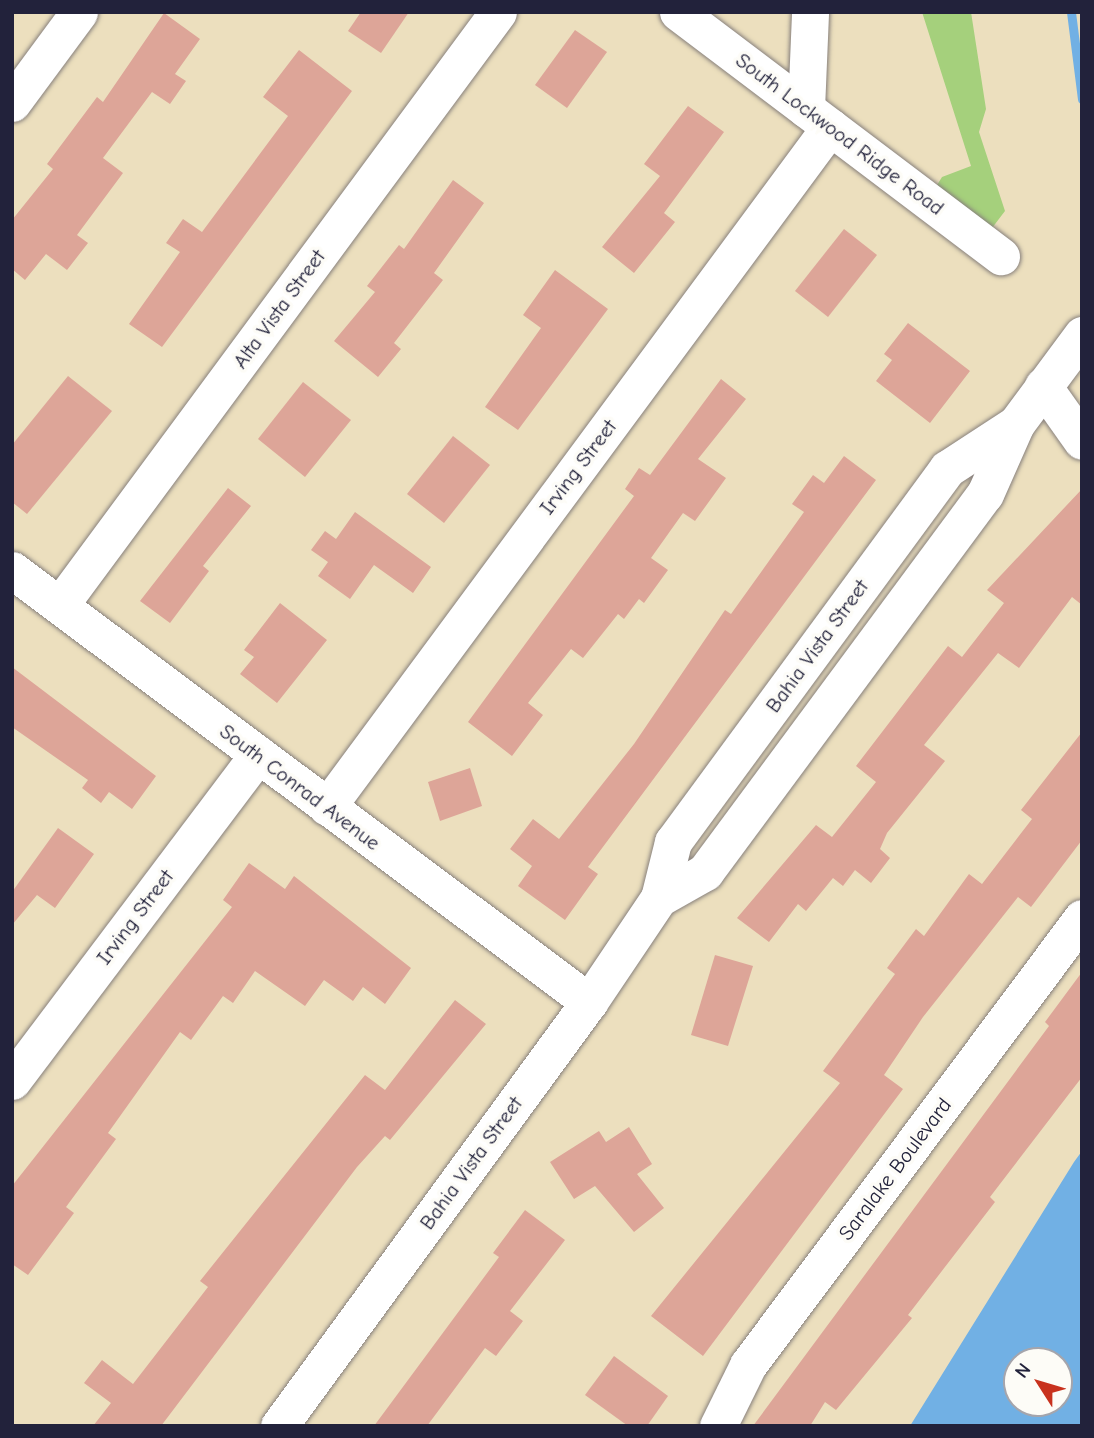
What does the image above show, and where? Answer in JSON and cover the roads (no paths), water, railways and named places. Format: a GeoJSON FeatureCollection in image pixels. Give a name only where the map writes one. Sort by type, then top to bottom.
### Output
{"type":"FeatureCollection","features":[{"type":"Feature","properties":{"kind":"street"},"geometry":{"type":"LineString","coordinates":[[12,103],[79,12]]}},
{"type":"Feature","properties":{"kind":"street","name":"Alta Vista Street"},"geometry":{"type":"LineString","coordinates":[[60,606],[498,12]]}},
{"type":"Feature","properties":{"kind":"street","name":"South Lockwood Ridge Road"},"geometry":{"type":"LineString","coordinates":[[678,12],[1001,256]]}},
{"type":"Feature","properties":{"kind":"street"},"geometry":{"type":"LineString","coordinates":[[810,12],[818,118]]}},
{"type":"Feature","properties":{"kind":"street","name":"Irving Street"},"geometry":{"type":"LineString","coordinates":[[327,807],[818,118]]}},
{"type":"Feature","properties":{"kind":"street","name":"Bahia Vista Street"},"geometry":{"type":"LineString","coordinates":[[279,1426],[589,1002],[659,898],[705,872],[985,494],[1016,424],[1082,334]]}},
{"type":"Feature","properties":{"kind":"street"},"geometry":{"type":"LineString","coordinates":[[1044,386],[1082,401]]}},
{"type":"Feature","properties":{"kind":"street"},"geometry":{"type":"LineString","coordinates":[[1044,386],[1082,441]]}},
{"type":"Feature","properties":{"kind":"street","name":"South Conrad Avenue"},"geometry":{"type":"LineString","coordinates":[[12,570],[589,1002]]}},
{"type":"Feature","properties":{"kind":"street","name":"Irving Street"},"geometry":{"type":"LineString","coordinates":[[12,1081],[258,754]]}},
{"type":"Feature","properties":{"kind":"street","name":"Saralake Boulevard"},"geometry":{"type":"LineString","coordinates":[[718,1426],[748,1366],[1082,918]]}},
{"type":"Feature","properties":{"kind":"water"},"geometry":{"type":"Polygon","coordinates":[[[1082,1151],[1082,1426],[910,1426],[1074,1162],[1082,1151]]]}},
{"type":"Feature","properties":{"kind":"waterway"},"geometry":{"type":"LineString","coordinates":[[1071,12],[1082,99]]}}]}
